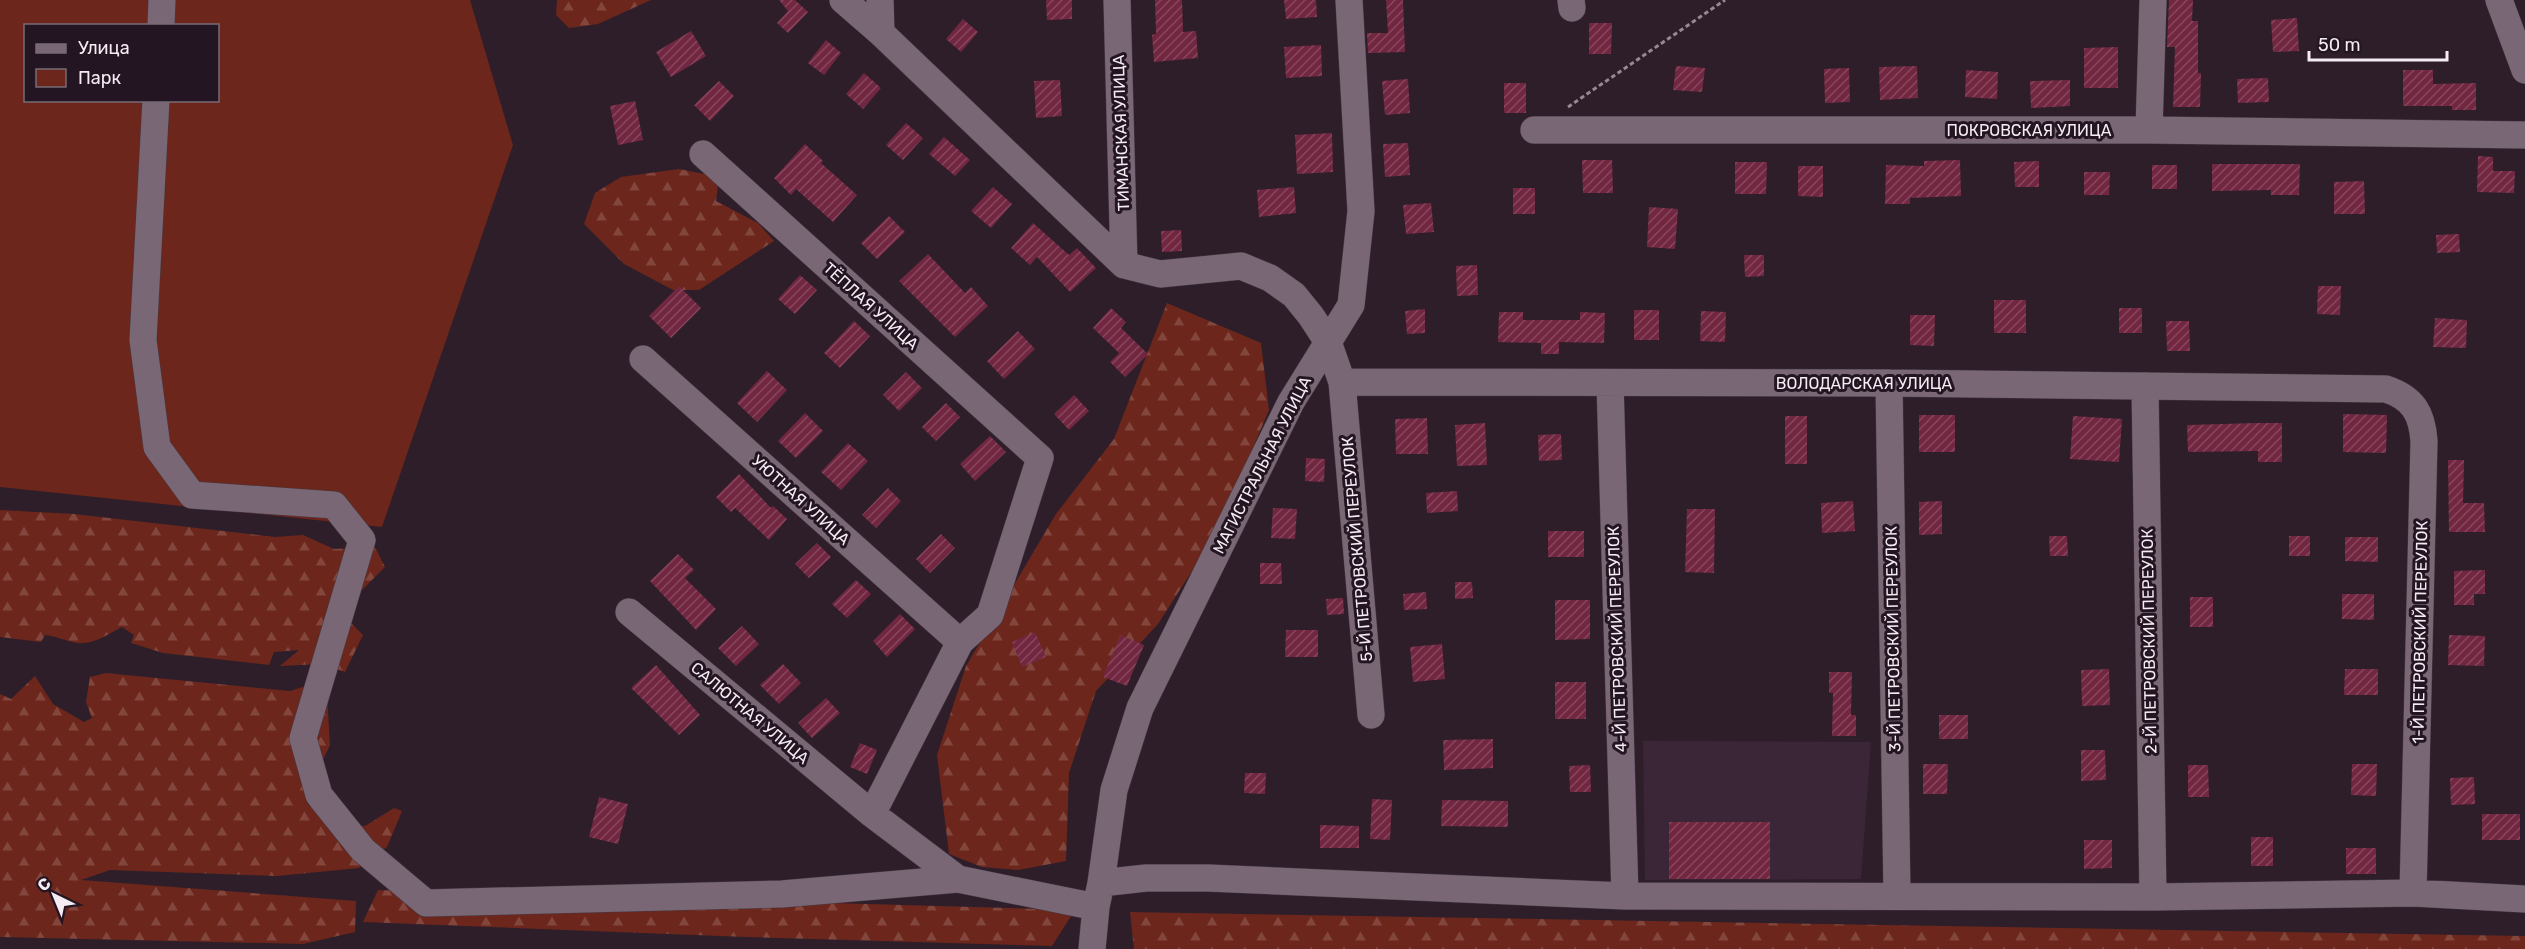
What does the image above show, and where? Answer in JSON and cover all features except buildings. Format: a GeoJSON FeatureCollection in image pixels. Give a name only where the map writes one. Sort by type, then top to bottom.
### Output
{"type":"FeatureCollection","features":[{"type":"Feature","properties":{"kind":"street"},"geometry":{"type":"LineString","coordinates":[[160,24],[162,0]]}},
{"type":"Feature","properties":{"kind":"street"},"geometry":{"type":"LineString","coordinates":[[843,0],[881,33],[1124,265]]}},
{"type":"Feature","properties":{"kind":"street"},"geometry":{"type":"LineString","coordinates":[[880,0],[881,33]]}},
{"type":"Feature","properties":{"kind":"street","name":"ТИМАНСКАЯ УЛИЦА"},"geometry":{"type":"LineString","coordinates":[[1117,0],[1124,265]]}},
{"type":"Feature","properties":{"kind":"street","name":"МАГИСТРАЛЬНАЯ УЛИЦА"},"geometry":{"type":"LineString","coordinates":[[1092,949],[1114,790],[1140,708],[1291,402],[1351,305],[1361,212],[1349,0]]}},
{"type":"Feature","properties":{"kind":"street"},"geometry":{"type":"LineString","coordinates":[[2149,130],[2152,0]]}},
{"type":"Feature","properties":{"kind":"street"},"geometry":{"type":"LineString","coordinates":[[2499,0],[2525,70]]}},
{"type":"Feature","properties":{"kind":"street"},"geometry":{"type":"LineString","coordinates":[[156,102],[143,340],[157,447],[192,495],[334,506],[362,540],[303,738],[319,795],[363,849],[426,903],[782,894],[958,879],[1099,895],[1146,878],[1208,878],[1625,896],[2153,897],[2413,893],[2525,899]]}},
{"type":"Feature","properties":{"kind":"street","name":"ПОКРОВСКАЯ УЛИЦА"},"geometry":{"type":"LineString","coordinates":[[1534,130],[2149,130],[2525,135]]}},
{"type":"Feature","properties":{"kind":"street","name":"ТЁПЛАЯ УЛИЦА"},"geometry":{"type":"LineString","coordinates":[[702,154],[1040,458],[990,615],[960,642]]}},
{"type":"Feature","properties":{"kind":"street","name":"5-Й ПЕТРОВСКИЙ ПЕРЕУЛОК"},"geometry":{"type":"LineString","coordinates":[[1124,265],[1160,274],[1241,266],[1270,278],[1294,295],[1329,342],[1342,382],[1371,715]]}},
{"type":"Feature","properties":{"kind":"street","name":"УЮТНАЯ УЛИЦА"},"geometry":{"type":"LineString","coordinates":[[643,359],[960,642]]}},
{"type":"Feature","properties":{"kind":"street","name":"ВОЛОДАРСКАЯ УЛИЦА"},"geometry":{"type":"LineString","coordinates":[[1342,382],[1889,383],[2386,389]]}},
{"type":"Feature","properties":{"kind":"street","name":"4-Й ПЕТРОВСКИЙ ПЕРЕУЛОК"},"geometry":{"type":"LineString","coordinates":[[1610,383],[1625,896]]}},
{"type":"Feature","properties":{"kind":"street","name":"3-Й ПЕТРОВСКИЙ ПЕРЕУЛОК"},"geometry":{"type":"LineString","coordinates":[[1889,383],[1897,895]]}},
{"type":"Feature","properties":{"kind":"street","name":"2-Й ПЕТРОВСКИЙ ПЕРЕУЛОК"},"geometry":{"type":"LineString","coordinates":[[2145,386],[2153,897]]}},
{"type":"Feature","properties":{"kind":"street","name":"1-Й ПЕТРОВСКИЙ ПЕРЕУЛОК"},"geometry":{"type":"LineString","coordinates":[[2386,389],[2402,394],[2414,406],[2423,423],[2424,441],[2413,893]]}},
{"type":"Feature","properties":{"kind":"street","name":"САЛЮТНАЯ УЛИЦА"},"geometry":{"type":"LineString","coordinates":[[629,612],[872,814],[958,879]]}},
{"type":"Feature","properties":{"kind":"street"},"geometry":{"type":"LineString","coordinates":[[872,814],[960,642]]}},
{"type":"Feature","properties":{"kind":"path"},"geometry":{"type":"LineString","coordinates":[[1563,110],[1725,0]]}},
{"type":"Feature","properties":{"kind":"shaded area"},"geometry":{"type":"Polygon","coordinates":[[[1643,741],[1871,742],[1861,879],[1645,880],[1643,741]]]}},
{"type":"Feature","properties":{"kind":"green space"},"geometry":{"type":"Polygon","coordinates":[[[0,0],[470,0],[513,145],[382,527],[0,487],[0,0]]]}},
{"type":"Feature","properties":{"kind":"green space"},"geometry":{"type":"Polygon","coordinates":[[[557,0],[651,0],[598,24],[569,28],[556,15],[557,0]]]}},
{"type":"Feature","properties":{"kind":"green space"},"geometry":{"type":"Polygon","coordinates":[[[679,169],[719,177],[716,201],[758,223],[774,241],[699,290],[673,290],[624,264],[584,224],[595,193],[621,177],[679,169]]]}},
{"type":"Feature","properties":{"kind":"green space"},"geometry":{"type":"Polygon","coordinates":[[[1167,303],[1261,343],[1269,410],[1217,532],[1158,624],[1096,691],[1069,773],[1066,861],[1018,870],[982,867],[949,854],[937,755],[966,666],[1056,514],[1114,439],[1167,303]]]}},
{"type":"Feature","properties":{"kind":"green space"},"geometry":{"type":"Polygon","coordinates":[[[0,510],[74,514],[275,537],[303,535],[334,549],[375,547],[385,567],[340,612],[363,635],[345,672],[322,664],[280,666],[299,650],[274,652],[269,665],[163,653],[131,643],[134,635],[122,627],[101,638],[83,643],[45,635],[41,642],[0,637],[0,510]]]}},
{"type":"Feature","properties":{"kind":"green space"},"geometry":{"type":"Polygon","coordinates":[[[106,673],[290,691],[315,683],[327,695],[330,745],[305,797],[308,805],[355,825],[365,826],[394,808],[402,811],[387,847],[359,868],[277,876],[110,870],[81,880],[356,901],[355,932],[303,944],[0,937],[0,694],[11,699],[35,676],[53,704],[84,722],[92,718],[86,702],[90,677],[106,673]]]}},
{"type":"Feature","properties":{"kind":"green space"},"geometry":{"type":"Polygon","coordinates":[[[378,890],[1075,910],[1052,946],[363,922],[378,890]]]}},
{"type":"Feature","properties":{"kind":"green space"},"geometry":{"type":"Polygon","coordinates":[[[1130,912],[2525,936],[2525,949],[1134,949],[1130,912]]]}}]}
